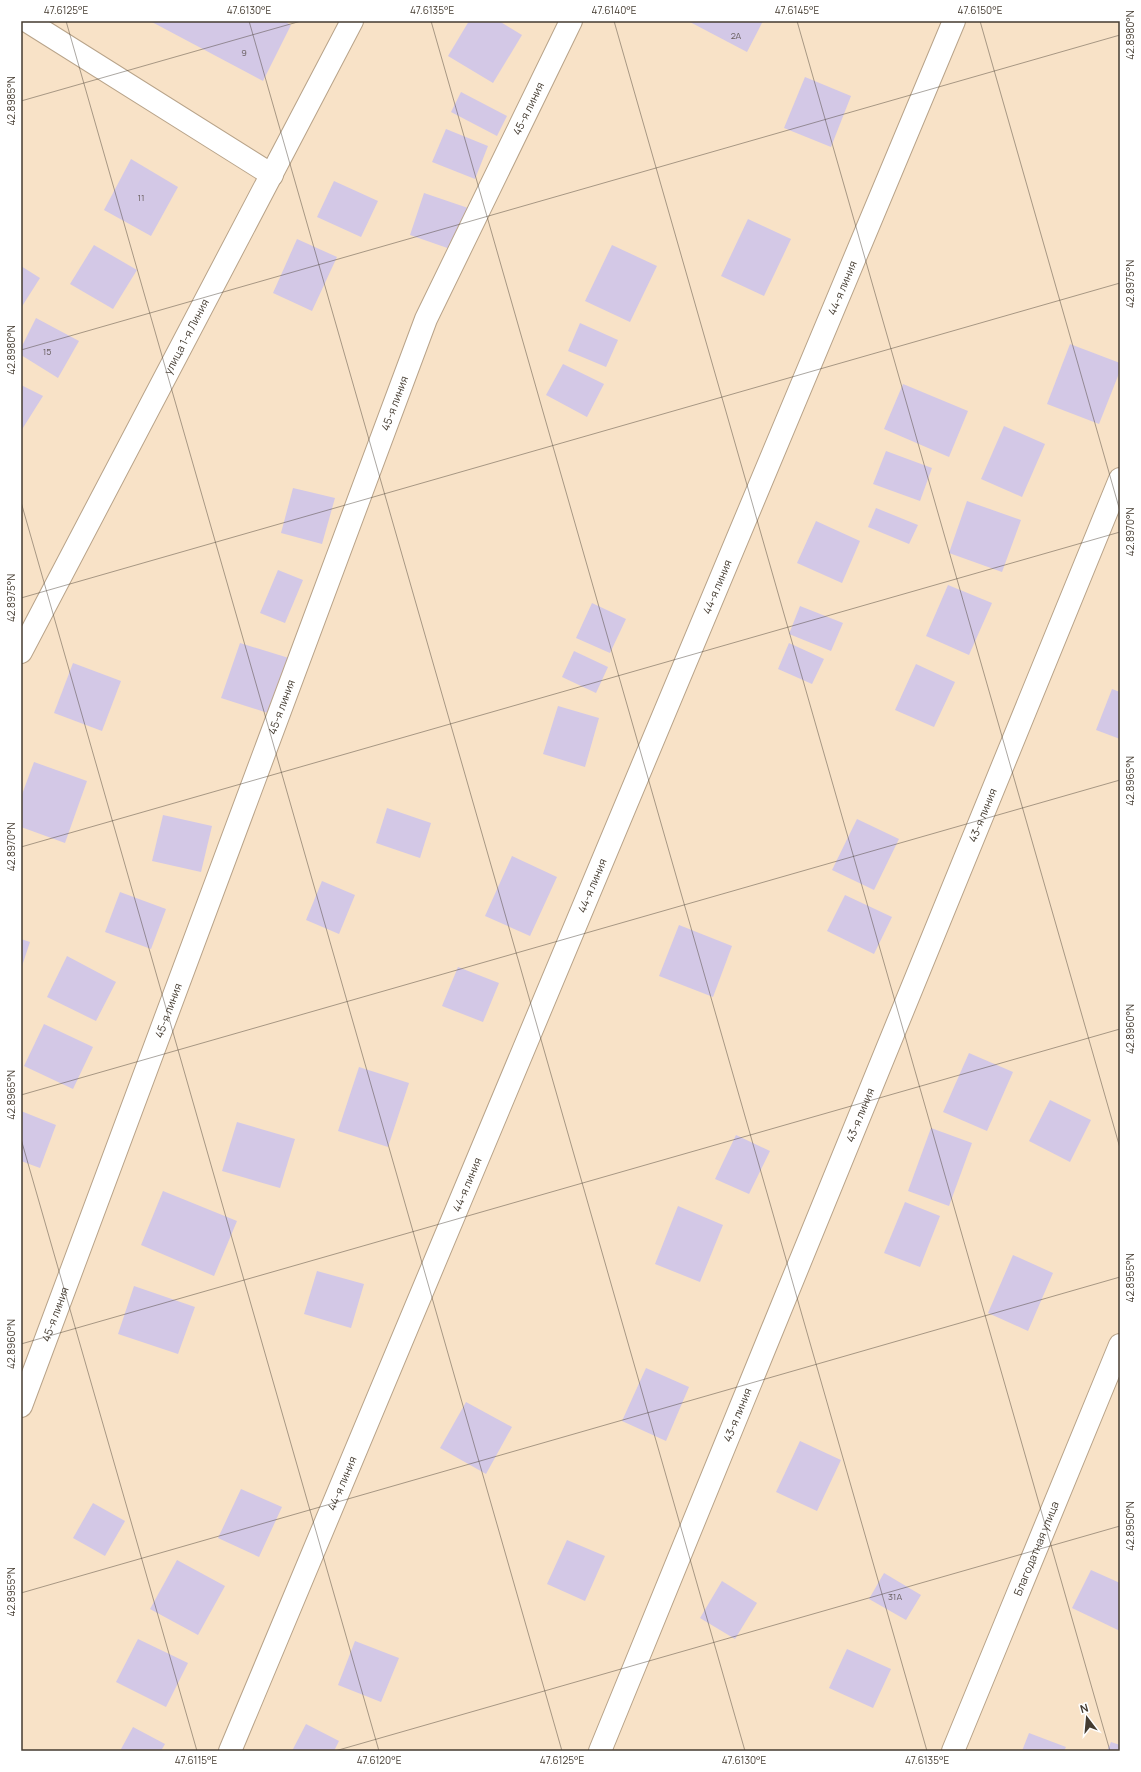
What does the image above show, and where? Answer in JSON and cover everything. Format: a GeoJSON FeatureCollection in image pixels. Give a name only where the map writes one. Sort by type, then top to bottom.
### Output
{"type":"FeatureCollection","features":[{"type":"Feature","properties":{"kind":"street"},"geometry":{"type":"LineString","coordinates":[[27,21],[272,175]]}},
{"type":"Feature","properties":{"kind":"street","name":"улица 1-я Линия"},"geometry":{"type":"LineString","coordinates":[[21,652],[352,21]]}},
{"type":"Feature","properties":{"kind":"street","name":"45-я линия"},"geometry":{"type":"LineString","coordinates":[[21,1406],[426,319],[571,21]]}},
{"type":"Feature","properties":{"kind":"street","name":"44-я линия"},"geometry":{"type":"LineString","coordinates":[[230,1751],[954,21]]}},
{"type":"Feature","properties":{"kind":"street","name":"43-я линия"},"geometry":{"type":"LineString","coordinates":[[600,1751],[1120,479]]}},
{"type":"Feature","properties":{"kind":"street","name":"Благодатная улица"},"geometry":{"type":"LineString","coordinates":[[953,1751],[1120,1345]]}},
{"type":"Feature","properties":{"kind":"building"},"geometry":{"type":"Polygon","coordinates":[[[150,21],[284,21],[291,25],[263,81],[150,21]]]}},
{"type":"Feature","properties":{"kind":"building"},"geometry":{"type":"Polygon","coordinates":[[[469,21],[499,21],[522,35],[493,83],[448,56],[469,21]]]}},
{"type":"Feature","properties":{"kind":"building"},"geometry":{"type":"Polygon","coordinates":[[[688,21],[763,21],[747,52],[688,21]]]}},
{"type":"Feature","properties":{"kind":"building"},"geometry":{"type":"Polygon","coordinates":[[[805,77],[851,96],[831,147],[784,128],[805,77]]]}},
{"type":"Feature","properties":{"kind":"building"},"geometry":{"type":"Polygon","coordinates":[[[461,92],[507,116],[497,136],[451,112],[461,92]]]}},
{"type":"Feature","properties":{"kind":"building"},"geometry":{"type":"Polygon","coordinates":[[[446,129],[488,146],[475,179],[432,162],[446,129]]]}},
{"type":"Feature","properties":{"kind":"building"},"geometry":{"type":"Polygon","coordinates":[[[131,159],[178,187],[151,236],[104,210],[131,159]]]}},
{"type":"Feature","properties":{"kind":"building"},"geometry":{"type":"Polygon","coordinates":[[[334,181],[378,201],[361,237],[317,217],[334,181]]]}},
{"type":"Feature","properties":{"kind":"building"},"geometry":{"type":"Polygon","coordinates":[[[424,193],[471,209],[456,251],[410,235],[424,193]]]}},
{"type":"Feature","properties":{"kind":"building"},"geometry":{"type":"Polygon","coordinates":[[[748,219],[791,239],[764,296],[721,276],[748,219]]]}},
{"type":"Feature","properties":{"kind":"building"},"geometry":{"type":"Polygon","coordinates":[[[297,239],[337,257],[312,311],[273,293],[297,239]]]}},
{"type":"Feature","properties":{"kind":"building"},"geometry":{"type":"Polygon","coordinates":[[[94,245],[137,270],[113,309],[70,284],[94,245]]]}},
{"type":"Feature","properties":{"kind":"building"},"geometry":{"type":"Polygon","coordinates":[[[612,245],[657,266],[630,322],[585,301],[612,245]]]}},
{"type":"Feature","properties":{"kind":"building"},"geometry":{"type":"Polygon","coordinates":[[[21,266],[40,278],[21,308],[21,266]]]}},
{"type":"Feature","properties":{"kind":"building"},"geometry":{"type":"Polygon","coordinates":[[[36,318],[79,341],[58,378],[21,355],[21,348],[36,318]]]}},
{"type":"Feature","properties":{"kind":"building"},"geometry":{"type":"Polygon","coordinates":[[[580,323],[618,340],[606,367],[568,351],[580,323]]]}},
{"type":"Feature","properties":{"kind":"building"},"geometry":{"type":"Polygon","coordinates":[[[1070,344],[1120,363],[1120,371],[1099,424],[1047,404],[1070,344]]]}},
{"type":"Feature","properties":{"kind":"building"},"geometry":{"type":"Polygon","coordinates":[[[563,364],[604,384],[587,417],[546,395],[563,364]]]}},
{"type":"Feature","properties":{"kind":"building"},"geometry":{"type":"Polygon","coordinates":[[[903,384],[968,411],[949,457],[884,429],[903,384]]]}},
{"type":"Feature","properties":{"kind":"building"},"geometry":{"type":"Polygon","coordinates":[[[21,385],[43,396],[21,431],[21,385]]]}},
{"type":"Feature","properties":{"kind":"building"},"geometry":{"type":"Polygon","coordinates":[[[1004,426],[1045,444],[1022,497],[981,479],[1004,426]]]}},
{"type":"Feature","properties":{"kind":"building"},"geometry":{"type":"Polygon","coordinates":[[[886,451],[932,468],[920,501],[873,484],[886,451]]]}},
{"type":"Feature","properties":{"kind":"building"},"geometry":{"type":"Polygon","coordinates":[[[293,488],[335,498],[322,544],[281,533],[293,488]]]}},
{"type":"Feature","properties":{"kind":"building"},"geometry":{"type":"Polygon","coordinates":[[[967,501],[1021,520],[1002,572],[949,553],[967,501]]]}},
{"type":"Feature","properties":{"kind":"building"},"geometry":{"type":"Polygon","coordinates":[[[876,508],[918,525],[909,544],[868,527],[876,508]]]}},
{"type":"Feature","properties":{"kind":"building"},"geometry":{"type":"Polygon","coordinates":[[[816,521],[860,541],[842,583],[797,563],[816,521]]]}},
{"type":"Feature","properties":{"kind":"building"},"geometry":{"type":"Polygon","coordinates":[[[278,570],[303,580],[285,623],[260,613],[278,570]]]}},
{"type":"Feature","properties":{"kind":"building"},"geometry":{"type":"Polygon","coordinates":[[[948,585],[992,603],[969,655],[926,636],[948,585]]]}},
{"type":"Feature","properties":{"kind":"building"},"geometry":{"type":"Polygon","coordinates":[[[592,603],[626,619],[610,653],[576,638],[592,603]]]}},
{"type":"Feature","properties":{"kind":"building"},"geometry":{"type":"Polygon","coordinates":[[[800,606],[843,623],[831,651],[789,634],[800,606]]]}},
{"type":"Feature","properties":{"kind":"building"},"geometry":{"type":"Polygon","coordinates":[[[240,643],[292,659],[274,715],[221,698],[240,643]]]}},
{"type":"Feature","properties":{"kind":"building"},"geometry":{"type":"Polygon","coordinates":[[[789,643],[824,659],[812,684],[778,669],[789,643]]]}},
{"type":"Feature","properties":{"kind":"building"},"geometry":{"type":"Polygon","coordinates":[[[574,651],[608,667],[596,693],[562,677],[574,651]]]}},
{"type":"Feature","properties":{"kind":"building"},"geometry":{"type":"Polygon","coordinates":[[[73,663],[121,681],[102,731],[54,713],[73,663]]]}},
{"type":"Feature","properties":{"kind":"building"},"geometry":{"type":"Polygon","coordinates":[[[916,664],[955,682],[934,727],[895,710],[916,664]]]}},
{"type":"Feature","properties":{"kind":"building"},"geometry":{"type":"Polygon","coordinates":[[[1112,689],[1120,692],[1120,739],[1096,730],[1112,689]]]}},
{"type":"Feature","properties":{"kind":"building"},"geometry":{"type":"Polygon","coordinates":[[[558,706],[599,718],[585,767],[543,754],[558,706]]]}},
{"type":"Feature","properties":{"kind":"building"},"geometry":{"type":"Polygon","coordinates":[[[34,762],[87,781],[65,843],[21,827],[21,797],[34,762]]]}},
{"type":"Feature","properties":{"kind":"building"},"geometry":{"type":"Polygon","coordinates":[[[387,808],[431,823],[420,858],[376,843],[387,808]]]}},
{"type":"Feature","properties":{"kind":"building"},"geometry":{"type":"Polygon","coordinates":[[[163,815],[212,826],[201,872],[152,861],[163,815]]]}},
{"type":"Feature","properties":{"kind":"building"},"geometry":{"type":"Polygon","coordinates":[[[857,819],[899,839],[874,890],[832,870],[857,819]]]}},
{"type":"Feature","properties":{"kind":"building"},"geometry":{"type":"Polygon","coordinates":[[[512,856],[557,877],[530,936],[485,916],[512,856]]]}},
{"type":"Feature","properties":{"kind":"building"},"geometry":{"type":"Polygon","coordinates":[[[322,881],[355,895],[339,934],[306,920],[322,881]]]}},
{"type":"Feature","properties":{"kind":"building"},"geometry":{"type":"Polygon","coordinates":[[[120,892],[166,909],[151,949],[105,932],[120,892]]]}},
{"type":"Feature","properties":{"kind":"building"},"geometry":{"type":"Polygon","coordinates":[[[845,895],[892,917],[874,954],[827,931],[845,895]]]}},
{"type":"Feature","properties":{"kind":"building"},"geometry":{"type":"Polygon","coordinates":[[[679,925],[732,946],[713,997],[659,976],[679,925]]]}},
{"type":"Feature","properties":{"kind":"building"},"geometry":{"type":"Polygon","coordinates":[[[21,939],[30,942],[21,969],[21,939]]]}},
{"type":"Feature","properties":{"kind":"building"},"geometry":{"type":"Polygon","coordinates":[[[67,956],[116,982],[96,1021],[47,997],[67,956]]]}},
{"type":"Feature","properties":{"kind":"building"},"geometry":{"type":"Polygon","coordinates":[[[458,967],[499,983],[483,1022],[442,1006],[458,967]]]}},
{"type":"Feature","properties":{"kind":"building"},"geometry":{"type":"Polygon","coordinates":[[[44,1024],[93,1047],[73,1089],[24,1066],[44,1024]]]}},
{"type":"Feature","properties":{"kind":"building"},"geometry":{"type":"Polygon","coordinates":[[[969,1053],[1013,1072],[987,1131],[943,1112],[969,1053]]]}},
{"type":"Feature","properties":{"kind":"building"},"geometry":{"type":"Polygon","coordinates":[[[359,1067],[409,1083],[388,1147],[338,1131],[359,1067]]]}},
{"type":"Feature","properties":{"kind":"building"},"geometry":{"type":"Polygon","coordinates":[[[1050,1100],[1091,1120],[1070,1162],[1029,1141],[1050,1100]]]}},
{"type":"Feature","properties":{"kind":"building"},"geometry":{"type":"Polygon","coordinates":[[[21,1111],[56,1125],[40,1168],[21,1161],[21,1111]]]}},
{"type":"Feature","properties":{"kind":"building"},"geometry":{"type":"Polygon","coordinates":[[[237,1122],[295,1139],[280,1188],[222,1171],[237,1122]]]}},
{"type":"Feature","properties":{"kind":"building"},"geometry":{"type":"Polygon","coordinates":[[[931,1128],[972,1143],[949,1206],[908,1191],[931,1128]]]}},
{"type":"Feature","properties":{"kind":"building"},"geometry":{"type":"Polygon","coordinates":[[[736,1135],[770,1151],[749,1194],[715,1179],[736,1135]]]}},
{"type":"Feature","properties":{"kind":"building"},"geometry":{"type":"Polygon","coordinates":[[[163,1191],[237,1221],[214,1276],[141,1245],[163,1191]]]}},
{"type":"Feature","properties":{"kind":"building"},"geometry":{"type":"Polygon","coordinates":[[[905,1202],[940,1216],[920,1267],[884,1253],[905,1202]]]}},
{"type":"Feature","properties":{"kind":"building"},"geometry":{"type":"Polygon","coordinates":[[[678,1206],[723,1225],[700,1282],[655,1264],[678,1206]]]}},
{"type":"Feature","properties":{"kind":"building"},"geometry":{"type":"Polygon","coordinates":[[[1013,1255],[1053,1273],[1028,1331],[988,1313],[1013,1255]]]}},
{"type":"Feature","properties":{"kind":"building"},"geometry":{"type":"Polygon","coordinates":[[[317,1271],[364,1284],[351,1328],[304,1314],[317,1271]]]}},
{"type":"Feature","properties":{"kind":"building"},"geometry":{"type":"Polygon","coordinates":[[[134,1286],[195,1307],[178,1354],[118,1334],[134,1286]]]}},
{"type":"Feature","properties":{"kind":"building"},"geometry":{"type":"Polygon","coordinates":[[[646,1368],[689,1387],[666,1441],[622,1421],[646,1368]]]}},
{"type":"Feature","properties":{"kind":"building"},"geometry":{"type":"Polygon","coordinates":[[[466,1402],[512,1427],[486,1474],[440,1448],[466,1402]]]}},
{"type":"Feature","properties":{"kind":"building"},"geometry":{"type":"Polygon","coordinates":[[[800,1441],[841,1460],[817,1511],[776,1492],[800,1441]]]}},
{"type":"Feature","properties":{"kind":"building"},"geometry":{"type":"Polygon","coordinates":[[[241,1489],[282,1507],[259,1557],[218,1538],[241,1489]]]}},
{"type":"Feature","properties":{"kind":"building"},"geometry":{"type":"Polygon","coordinates":[[[93,1503],[125,1521],[105,1556],[73,1538],[93,1503]]]}},
{"type":"Feature","properties":{"kind":"building"},"geometry":{"type":"Polygon","coordinates":[[[567,1540],[605,1556],[585,1601],[547,1584],[567,1540]]]}},
{"type":"Feature","properties":{"kind":"building"},"geometry":{"type":"Polygon","coordinates":[[[177,1560],[225,1586],[198,1635],[150,1609],[177,1560]]]}},
{"type":"Feature","properties":{"kind":"building"},"geometry":{"type":"Polygon","coordinates":[[[1091,1570],[1120,1583],[1120,1631],[1072,1608],[1091,1570]]]}},
{"type":"Feature","properties":{"kind":"building"},"geometry":{"type":"Polygon","coordinates":[[[884,1573],[921,1595],[906,1620],[869,1599],[884,1573]]]}},
{"type":"Feature","properties":{"kind":"building"},"geometry":{"type":"Polygon","coordinates":[[[722,1581],[757,1603],[735,1639],[700,1618],[722,1581]]]}},
{"type":"Feature","properties":{"kind":"building"},"geometry":{"type":"Polygon","coordinates":[[[138,1639],[188,1663],[166,1707],[116,1682],[138,1639]]]}},
{"type":"Feature","properties":{"kind":"building"},"geometry":{"type":"Polygon","coordinates":[[[355,1641],[399,1658],[381,1702],[338,1685],[355,1641]]]}},
{"type":"Feature","properties":{"kind":"building"},"geometry":{"type":"Polygon","coordinates":[[[847,1649],[891,1669],[873,1708],[829,1688],[847,1649]]]}},
{"type":"Feature","properties":{"kind":"building"},"geometry":{"type":"Polygon","coordinates":[[[306,1724],[339,1741],[334,1751],[292,1751],[306,1724]]]}},
{"type":"Feature","properties":{"kind":"building"},"geometry":{"type":"Polygon","coordinates":[[[133,1727],[165,1744],[161,1751],[120,1751],[133,1727]]]}},
{"type":"Feature","properties":{"kind":"building"},"geometry":{"type":"Polygon","coordinates":[[[1029,1733],[1066,1747],[1064,1751],[1022,1751],[1029,1733]]]}},
{"type":"Feature","properties":{"kind":"building"},"geometry":{"type":"Polygon","coordinates":[[[1111,1742],[1120,1745],[1120,1751],[1107,1751],[1111,1742]]]}}]}
